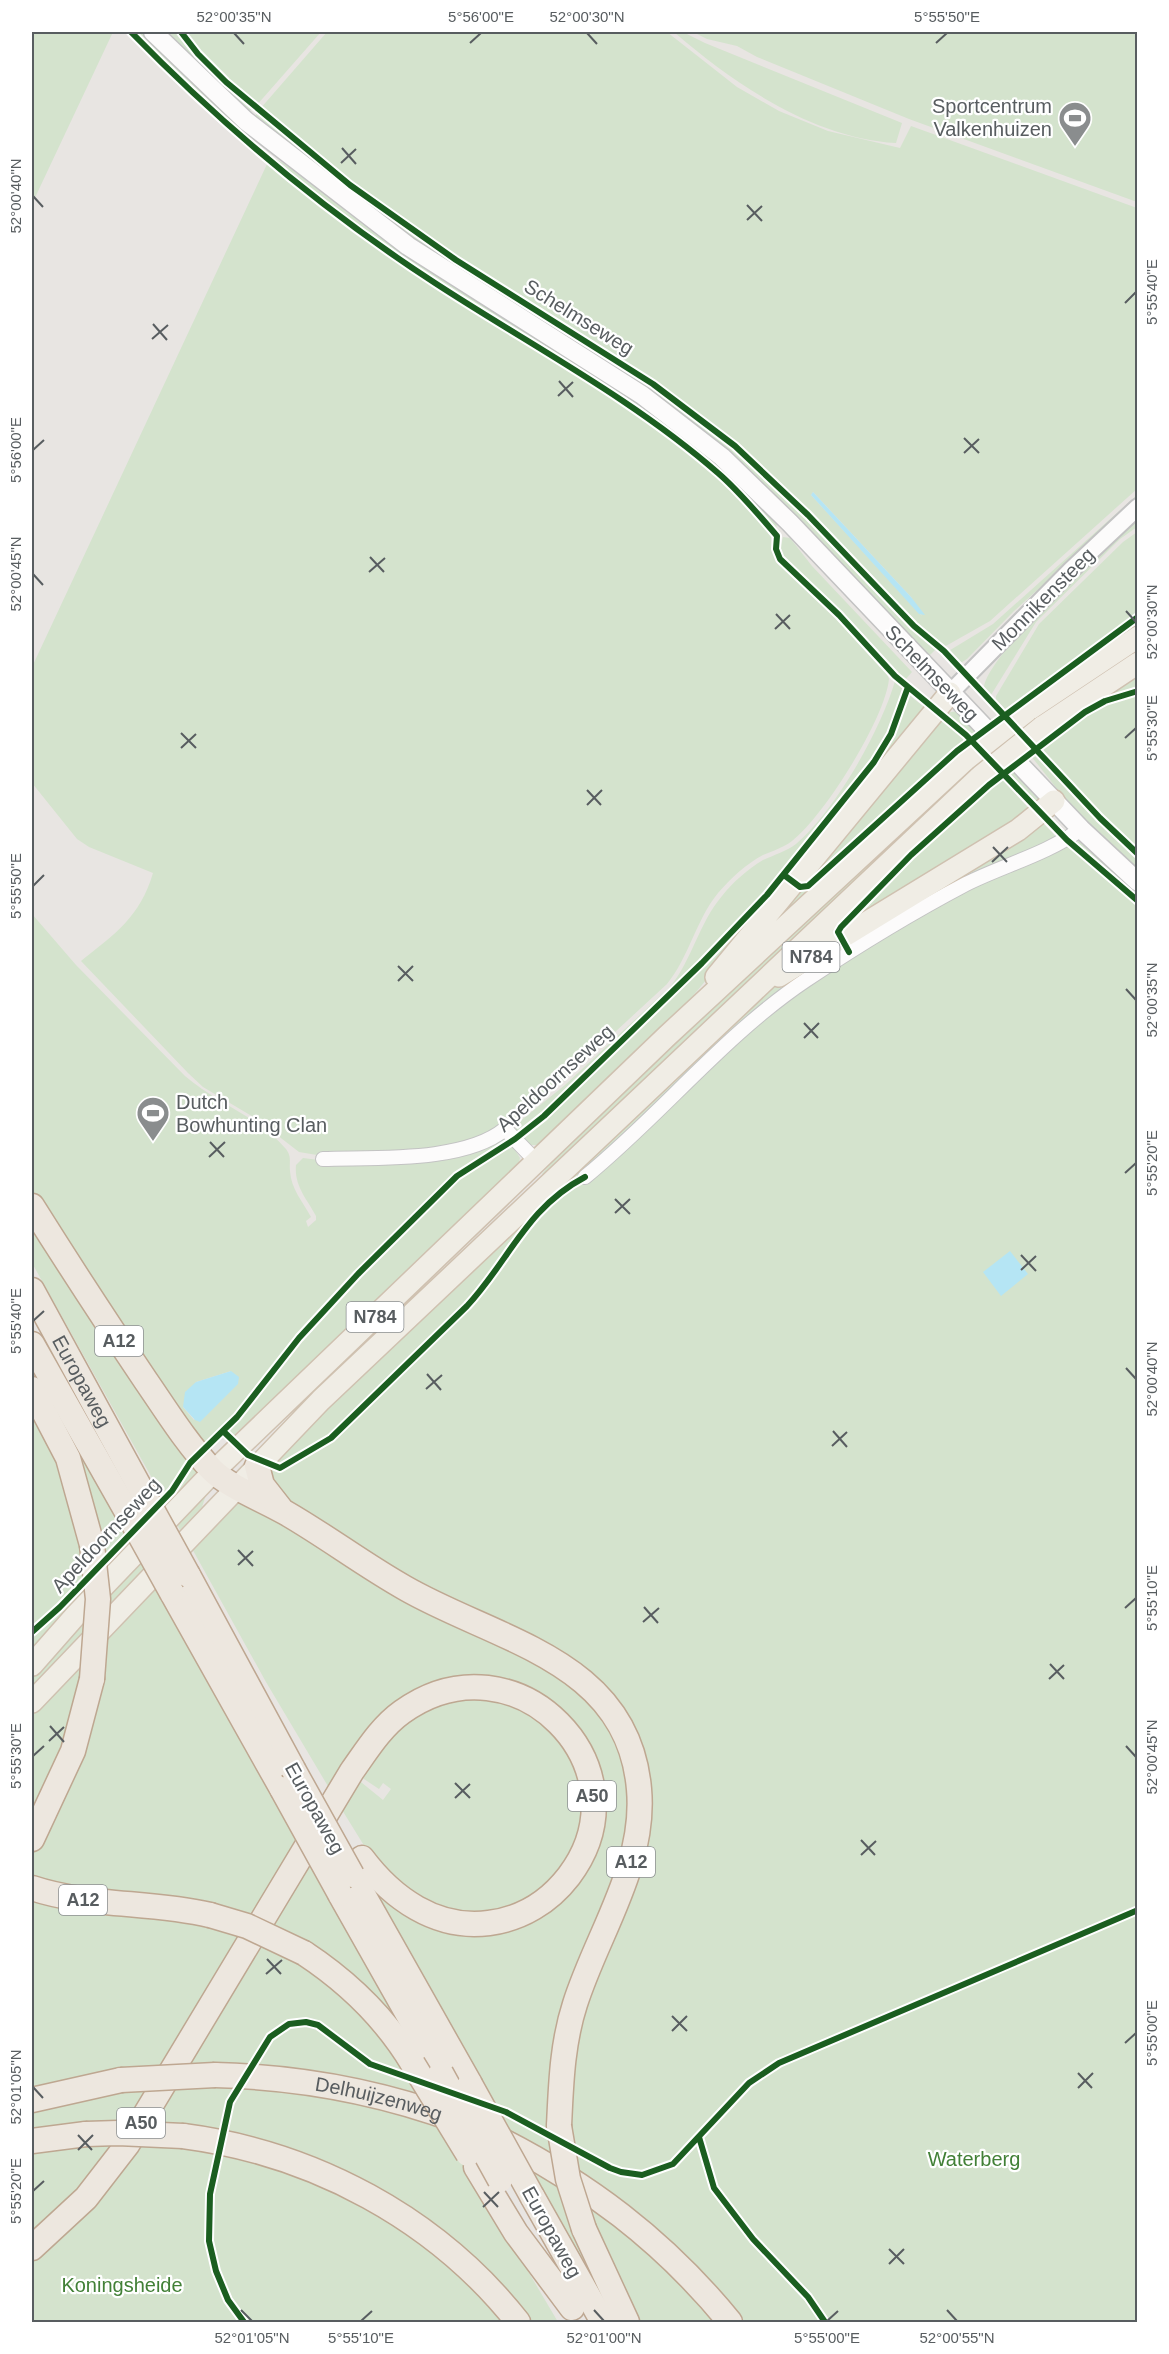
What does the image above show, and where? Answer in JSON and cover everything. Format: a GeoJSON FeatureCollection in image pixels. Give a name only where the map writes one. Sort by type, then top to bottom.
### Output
{"type":"FeatureCollection","features":[{"type":"Feature","properties":{"kind":"highway","name":"A12"},"geometry":{"type":"LineString","coordinates":[[32,1206],[168,1413],[213,1472]]}},
{"type":"Feature","properties":{"kind":"highway","name":"Europaweg"},"geometry":{"type":"LineString","coordinates":[[32,1290],[135,1503],[172,1593],[291,1772],[603,2322]]}},
{"type":"Feature","properties":{"kind":"highway","name":"Europaweg"},"geometry":{"type":"LineString","coordinates":[[32,1344],[135,1503],[188,1575],[233,1656],[291,1772]]}},
{"type":"Feature","properties":{"kind":"highway"},"geometry":{"type":"LineString","coordinates":[[32,1389],[68,1458],[92,1545],[98,1599],[92,1679],[81,1725],[70,1759],[32,1839]]}},
{"type":"Feature","properties":{"kind":"highway","name":"A12"},"geometry":{"type":"LineString","coordinates":[[257,1466],[262,1485],[284,1511]]}},
{"type":"Feature","properties":{"kind":"highway"},"geometry":{"type":"LineString","coordinates":[[213,1472],[238,1486]]}},
{"type":"Feature","properties":{"kind":"highway","name":"A12"},"geometry":{"type":"LineString","coordinates":[[238,1486],[250,1496],[284,1511],[406,1589],[564,1665],[600,1698],[625,1737],[639,1787],[639,1825],[629,1869],[592,1956],[570,2019],[563,2059],[559,2126],[568,2179],[584,2229],[627,2322]]}},
{"type":"Feature","properties":{"kind":"highway","name":"A50"},"geometry":{"type":"LineString","coordinates":[[32,2248],[86,2198],[127,2145],[352,1771],[393,1720],[421,1700],[442,1692],[471,1687],[503,1690],[531,1700],[547,1711],[562,1726],[582,1757],[592,1793],[591,1824],[586,1845],[572,1872],[555,1892],[519,1915],[479,1924],[438,1918],[402,1899],[381,1880],[351,1875]]}},
{"type":"Feature","properties":{"kind":"highway","name":"Europaweg"},"geometry":{"type":"LineString","coordinates":[[351,1875],[441,2073],[576,2315]]}},
{"type":"Feature","properties":{"kind":"highway","name":"A12"},"geometry":{"type":"LineString","coordinates":[[32,1887],[82,1900],[161,1906],[210,1915],[247,1926],[304,1953],[334,1974],[369,2007],[403,2047],[516,2233],[576,2315]]}},
{"type":"Feature","properties":{"kind":"highway","name":"Delhuijzenweg"},"geometry":{"type":"LineString","coordinates":[[32,2100],[121,2080],[215,2075],[308,2080],[356,2089],[427,2109],[492,2136],[556,2170],[612,2206],[672,2259],[730,2322]]}},
{"type":"Feature","properties":{"kind":"highway","name":"A50"},"geometry":{"type":"LineString","coordinates":[[32,2141],[86,2134],[129,2133],[183,2136],[233,2145],[300,2164],[364,2194],[426,2234],[454,2256],[493,2293],[518,2322]]}},
{"type":"Feature","properties":{"kind":"main road","name":"Schelmseweg"},"geometry":{"type":"LineString","coordinates":[[153,32],[246,121],[408,246],[642,395],[697,436],[790,523],[1081,830],[1137,882]]}},
{"type":"Feature","properties":{"kind":"main road","name":"Apeldoornseweg"},"geometry":{"type":"LineString","coordinates":[[32,1665],[76,1615],[213,1472],[538,1163],[667,1036],[965,760],[1027,711],[1137,637]]}},
{"type":"Feature","properties":{"kind":"main road","name":"N784"},"geometry":{"type":"LineString","coordinates":[[32,1702],[257,1466],[379,1343],[755,988],[981,776],[1042,727],[1137,663]]}},
{"type":"Feature","properties":{"kind":"main road","name":"N784"},"geometry":{"type":"LineString","coordinates":[[667,1036],[950,693]]}},
{"type":"Feature","properties":{"kind":"main road","name":"N784"},"geometry":{"type":"LineString","coordinates":[[755,988],[1018,830],[1054,801]]}},
{"type":"Feature","properties":{"kind":"street","name":"Monnikensteeg"},"geometry":{"type":"LineString","coordinates":[[950,693],[1071,570],[1137,507]]}},
{"type":"Feature","properties":{"kind":"street"},"geometry":{"type":"LineString","coordinates":[[585,1177],[636,1134],[748,1026],[784,995],[849,952],[965,885],[1060,844],[1081,830]]}},
{"type":"Feature","properties":{"kind":"street","name":"Apeldoornseweg"},"geometry":{"type":"LineString","coordinates":[[323,1159],[412,1158],[470,1146],[496,1137],[505,1130],[538,1163]]}},
{"type":"Feature","properties":{"kind":"green space"},"geometry":{"type":"Polygon","coordinates":[[[32,32],[113,32],[32,204],[32,32]]]}},
{"type":"Feature","properties":{"kind":"green space"},"geometry":{"type":"Polygon","coordinates":[[[134,32],[144,32],[192,78],[245,135],[266,153],[290,166],[386,238],[596,373],[703,449],[777,522],[776,531],[720,471],[652,418],[433,280],[315,195],[240,133],[168,67],[134,32]]]}},
{"type":"Feature","properties":{"kind":"green space"},"geometry":{"type":"Polygon","coordinates":[[[168,32],[178,32],[210,70],[254,109],[245,112],[168,32]]]}},
{"type":"Feature","properties":{"kind":"green space"},"geometry":{"type":"Polygon","coordinates":[[[183,32],[321,32],[256,106],[213,67],[183,32]]]}},
{"type":"Feature","properties":{"kind":"green space"},"geometry":{"type":"Polygon","coordinates":[[[327,32],[667,32],[737,87],[779,111],[828,131],[900,148],[911,126],[1137,208],[1137,489],[990,621],[944,647],[915,625],[788,492],[706,420],[633,368],[401,220],[310,152],[260,109],[327,32]],[[813,492],[811,495],[922,616],[911,597],[813,492]]]}},
{"type":"Feature","properties":{"kind":"green space"},"geometry":{"type":"Polygon","coordinates":[[[674,32],[683,32],[902,123],[896,143],[865,139],[835,131],[776,105],[722,71],[674,32]]]}},
{"type":"Feature","properties":{"kind":"green space","name":"Sportcentrum Valkenhuizen"},"geometry":{"type":"Polygon","coordinates":[[[693,32],[1137,32],[1137,202],[909,119],[757,57],[737,46],[707,39],[693,32]]]}},
{"type":"Feature","properties":{"kind":"green space"},"geometry":{"type":"Polygon","coordinates":[[[257,113],[348,187],[399,224],[630,371],[704,424],[785,495],[912,627],[937,648],[930,655],[925,651],[801,521],[752,474],[451,268],[255,117],[257,113]]]}},
{"type":"Feature","properties":{"kind":"green space"},"geometry":{"type":"Polygon","coordinates":[[[268,162],[378,248],[590,382],[673,439],[719,476],[770,530],[773,553],[778,563],[857,637],[872,653],[889,679],[877,718],[865,741],[820,811],[792,841],[751,863],[718,893],[667,984],[562,1081],[495,1135],[412,1156],[323,1156],[299,1152],[255,1118],[203,1087],[188,1073],[81,961],[125,923],[141,902],[153,873],[89,847],[77,839],[32,783],[32,667],[268,162]]]}},
{"type":"Feature","properties":{"kind":"green space"},"geometry":{"type":"Polygon","coordinates":[[[1137,495],[1137,500],[1014,611],[967,659],[959,664],[947,652],[993,624],[1137,495]]]}},
{"type":"Feature","properties":{"kind":"green space"},"geometry":{"type":"Polygon","coordinates":[[[1137,515],[1137,527],[1120,539],[1036,622],[991,695],[984,687],[991,671],[1006,650],[1077,573],[1137,515]]]}},
{"type":"Feature","properties":{"kind":"green space"},"geometry":{"type":"Polygon","coordinates":[[[1137,532],[1137,614],[1005,709],[996,696],[1039,624],[1123,542],[1137,532]]]}},
{"type":"Feature","properties":{"kind":"green space"},"geometry":{"type":"Polygon","coordinates":[[[783,537],[790,538],[812,566],[912,672],[905,680],[841,611],[784,557],[780,549],[783,537]]]}},
{"type":"Feature","properties":{"kind":"green space"},"geometry":{"type":"Polygon","coordinates":[[[1137,619],[1137,629],[1021,705],[1137,619]]]}},
{"type":"Feature","properties":{"kind":"green space"},"geometry":{"type":"Polygon","coordinates":[[[1137,670],[1137,689],[1094,704],[1137,670]]]}},
{"type":"Feature","properties":{"kind":"green space"},"geometry":{"type":"Polygon","coordinates":[[[895,681],[905,688],[889,733],[872,761],[765,893],[700,962],[542,1115],[516,1135],[516,1126],[519,1122],[565,1085],[670,987],[684,965],[707,918],[731,886],[757,864],[789,849],[811,830],[841,791],[868,745],[895,681]]]}},
{"type":"Feature","properties":{"kind":"green space"},"geometry":{"type":"Polygon","coordinates":[[[1137,694],[1135,722],[1138,738],[1137,850],[1039,749],[1096,708],[1137,694]]]}},
{"type":"Feature","properties":{"kind":"green space"},"geometry":{"type":"Polygon","coordinates":[[[909,695],[928,710],[853,795],[893,735],[909,695]]]}},
{"type":"Feature","properties":{"kind":"green space"},"geometry":{"type":"Polygon","coordinates":[[[958,711],[977,732],[972,736],[945,713],[958,711]]]}},
{"type":"Feature","properties":{"kind":"green space"},"geometry":{"type":"Polygon","coordinates":[[[938,717],[966,741],[805,885],[938,717]]]}},
{"type":"Feature","properties":{"kind":"green space"},"geometry":{"type":"Polygon","coordinates":[[[1036,751],[1137,857],[1137,870],[1077,814],[1031,756],[1036,751]]]}},
{"type":"Feature","properties":{"kind":"green space"},"geometry":{"type":"Polygon","coordinates":[[[959,753],[713,989],[800,889],[810,887],[959,753]]]}},
{"type":"Feature","properties":{"kind":"green space"},"geometry":{"type":"Polygon","coordinates":[[[979,758],[985,764],[546,1177],[542,1174],[563,1147],[979,758]]]}},
{"type":"Feature","properties":{"kind":"green space"},"geometry":{"type":"Polygon","coordinates":[[[1012,769],[1040,799],[1037,805],[1007,773],[1012,769]]]}},
{"type":"Feature","properties":{"kind":"green space"},"geometry":{"type":"Polygon","coordinates":[[[1001,778],[1031,811],[843,929],[925,843],[1001,778]]]}},
{"type":"Feature","properties":{"kind":"green space","name":"Waterberg"},"geometry":{"type":"Polygon","coordinates":[[[1043,823],[1065,846],[1071,847],[1137,904],[1137,2322],[744,2322],[726,2300],[666,2239],[645,2220],[576,2168],[572,2150],[620,2175],[641,2178],[663,2172],[684,2151],[665,2164],[645,2171],[624,2170],[610,2165],[571,2142],[571,2046],[641,1851],[616,1707],[407,1580],[278,1494],[269,1473],[274,1458],[770,990],[790,975],[1043,823]],[[1080,1934],[771,2064],[736,2095],[707,2127],[750,2084],[773,2068],[1080,1934]]]}},
{"type":"Feature","properties":{"kind":"green space"},"geometry":{"type":"Polygon","coordinates":[[[1079,841],[1137,894],[1137,899],[1076,846],[1075,843],[1079,841]]]}},
{"type":"Feature","properties":{"kind":"green space"},"geometry":{"type":"Polygon","coordinates":[[[769,897],[733,948],[681,1010],[540,1145],[530,1145],[519,1139],[545,1118],[704,965],[769,897]]]}},
{"type":"Feature","properties":{"kind":"green space"},"geometry":{"type":"Polygon","coordinates":[[[32,914],[76,965],[185,1076],[263,1128],[286,1149],[290,1157],[293,1184],[311,1217],[306,1221],[308,1227],[316,1220],[316,1216],[297,1179],[296,1165],[303,1158],[353,1161],[378,1159],[502,1138],[505,1140],[455,1175],[356,1272],[297,1336],[225,1426],[204,1445],[32,1194],[32,914]],[[231,1371],[196,1382],[183,1407],[194,1420],[231,1371]]]}},
{"type":"Feature","properties":{"kind":"green space"},"geometry":{"type":"Polygon","coordinates":[[[512,1145],[520,1158],[518,1166],[232,1437],[228,1430],[300,1340],[359,1276],[458,1179],[512,1145]]]}},
{"type":"Feature","properties":{"kind":"green space"},"geometry":{"type":"Polygon","coordinates":[[[32,1217],[194,1455],[162,1496],[32,1263],[32,1217]]]}},
{"type":"Feature","properties":{"kind":"green space"},"geometry":{"type":"Polygon","coordinates":[[[32,1364],[127,1534],[101,1561],[48,1403],[32,1372],[32,1364]]]}},
{"type":"Feature","properties":{"kind":"green space"},"geometry":{"type":"Polygon","coordinates":[[[32,1407],[69,1489],[87,1575],[32,1628],[32,1407]]]}},
{"type":"Feature","properties":{"kind":"green space"},"geometry":{"type":"Polygon","coordinates":[[[197,1460],[205,1471],[169,1508],[166,1501],[197,1460]]]}},
{"type":"Feature","properties":{"kind":"green space"},"geometry":{"type":"Polygon","coordinates":[[[207,1492],[202,1507],[180,1530],[174,1519],[207,1492]]]}},
{"type":"Feature","properties":{"kind":"green space"},"geometry":{"type":"Polygon","coordinates":[[[239,1493],[354,1571],[548,1664],[613,1727],[634,1810],[554,2133],[496,2104],[367,1878],[385,1891],[504,1926],[595,1834],[564,1719],[443,1686],[332,1793],[266,1682],[190,1545],[239,1493]]]}},
{"type":"Feature","properties":{"kind":"green space"},"geometry":{"type":"Polygon","coordinates":[[[138,1557],[145,1567],[103,1611],[104,1594],[138,1557]]]}},
{"type":"Feature","properties":{"kind":"green space"},"geometry":{"type":"Polygon","coordinates":[[[88,1583],[88,1592],[32,1652],[32,1636],[88,1583]]]}},
{"type":"Feature","properties":{"kind":"green space"},"geometry":{"type":"Polygon","coordinates":[[[154,1584],[300,1846],[255,1922],[32,1881],[32,1849],[103,1637],[154,1584]]]}},
{"type":"Feature","properties":{"kind":"green space"},"geometry":{"type":"Polygon","coordinates":[[[88,1610],[88,1627],[32,1693],[32,1677],[88,1610]]]}},
{"type":"Feature","properties":{"kind":"green space"},"geometry":{"type":"Polygon","coordinates":[[[86,1654],[75,1719],[32,1822],[32,1713],[86,1654]]]}},
{"type":"Feature","properties":{"kind":"green space"},"geometry":{"type":"Polygon","coordinates":[[[498,1697],[547,1722],[580,1773],[583,1823],[559,1876],[512,1910],[456,1915],[409,1893],[368,1852],[339,1805],[356,1778],[383,1800],[391,1789],[383,1783],[379,1789],[358,1775],[383,1741],[429,1705],[498,1697]]]}},
{"type":"Feature","properties":{"kind":"green space"},"geometry":{"type":"Polygon","coordinates":[[[308,1858],[418,2057],[267,1928],[308,1858]]]}},
{"type":"Feature","properties":{"kind":"green space"},"geometry":{"type":"Polygon","coordinates":[[[32,1896],[138,1911],[247,1935],[170,2064],[103,2072],[32,2088],[32,1896]]]}},
{"type":"Feature","properties":{"kind":"green space"},"geometry":{"type":"Polygon","coordinates":[[[259,1940],[288,1954],[348,1997],[411,2074],[362,2057],[330,2029],[316,2021],[304,2018],[282,2024],[265,2042],[250,2064],[185,2063],[259,1940]]]}},
{"type":"Feature","properties":{"kind":"green space"},"geometry":{"type":"Polygon","coordinates":[[[305,2025],[329,2036],[361,2062],[412,2081],[422,2096],[353,2077],[256,2064],[279,2032],[305,2025]]]}},
{"type":"Feature","properties":{"kind":"green space"},"geometry":{"type":"Polygon","coordinates":[[[173,2083],[274,2084],[440,2122],[558,2322],[528,2322],[404,2209],[149,2125],[173,2083]],[[234,2092],[226,2107],[225,2120],[229,2118],[239,2093],[234,2092]]]}},
{"type":"Feature","properties":{"kind":"green space"},"geometry":{"type":"Polygon","coordinates":[[[158,2084],[133,2124],[32,2133],[32,2108],[158,2084]]]}},
{"type":"Feature","properties":{"kind":"green space"},"geometry":{"type":"Polygon","coordinates":[[[501,2113],[554,2140],[556,2156],[511,2132],[501,2113]]]}},
{"type":"Feature","properties":{"kind":"green space"},"geometry":{"type":"Polygon","coordinates":[[[121,2144],[32,2240],[32,2153],[61,2148],[121,2144]]]}},
{"type":"Feature","properties":{"kind":"green space","name":"Koningsheide"},"geometry":{"type":"Polygon","coordinates":[[[136,2144],[191,2150],[242,2160],[292,2175],[339,2195],[383,2219],[426,2248],[466,2283],[504,2322],[247,2322],[228,2296],[213,2250],[211,2217],[216,2178],[215,2165],[210,2175],[206,2222],[210,2258],[222,2293],[242,2322],[32,2322],[32,2257],[136,2144]]]}},
{"type":"Feature","properties":{"kind":"green space"},"geometry":{"type":"Polygon","coordinates":[[[528,2162],[563,2183],[616,2322],[528,2162]]]}},
{"type":"Feature","properties":{"kind":"green space"},"geometry":{"type":"Polygon","coordinates":[[[583,2196],[606,2212],[721,2322],[636,2322],[583,2196]]]}},
{"type":"Feature","properties":{"kind":"water"},"geometry":{"type":"Polygon","coordinates":[[[813,492],[925,615],[919,614],[811,495],[813,492]]]}},
{"type":"Feature","properties":{"kind":"water"},"geometry":{"type":"Polygon","coordinates":[[[1010,1251],[1028,1274],[1001,1296],[983,1272],[1010,1251]]]}},
{"type":"Feature","properties":{"kind":"water"},"geometry":{"type":"Polygon","coordinates":[[[231,1371],[239,1377],[238,1384],[200,1422],[195,1420],[183,1407],[185,1392],[196,1382],[231,1371]]]}},
{"type":"Feature","properties":{"kind":"cycle path"},"geometry":{"type":"LineString","coordinates":[[131,32],[238,134],[314,197],[435,283],[616,396],[651,420],[718,473],[777,536],[776,549],[780,559],[839,615],[895,676],[966,735],[1067,840],[1138,901]]}},
{"type":"Feature","properties":{"kind":"cycle path"},"geometry":{"type":"LineString","coordinates":[[181,32],[198,54],[226,82],[350,185],[456,260],[653,384],[735,446],[808,515],[914,626],[944,651],[1100,818],[1138,854]]}},
{"type":"Feature","properties":{"kind":"cycle path"},"geometry":{"type":"LineString","coordinates":[[784,875],[800,887],[808,886],[957,751],[1138,617]]}},
{"type":"Feature","properties":{"kind":"cycle path"},"geometry":{"type":"LineString","coordinates":[[32,1632],[60,1607],[172,1491],[190,1463],[237,1417],[299,1338],[358,1274],[457,1176],[515,1139],[544,1116],[702,963],[767,895],[874,762],[891,734],[908,687]]}},
{"type":"Feature","properties":{"kind":"cycle path"},"geometry":{"type":"LineString","coordinates":[[849,952],[838,932],[841,927],[911,855],[989,785],[1085,712],[1105,701],[1138,691]]}},
{"type":"Feature","properties":{"kind":"cycle path"},"geometry":{"type":"LineString","coordinates":[[223,1431],[248,1455],[280,1468],[331,1438],[467,1306],[520,1236],[548,1204],[585,1177]]}},
{"type":"Feature","properties":{"kind":"cycle path"},"geometry":{"type":"LineString","coordinates":[[244,2322],[228,2300],[216,2271],[209,2241],[210,2194],[230,2102],[270,2037],[289,2024],[306,2022],[318,2025],[370,2064],[506,2112],[610,2168],[642,2175],[673,2164],[749,2083],[779,2063],[1138,1910]]}},
{"type":"Feature","properties":{"kind":"cycle path"},"geometry":{"type":"LineString","coordinates":[[699,2137],[714,2188],[753,2239],[808,2297],[825,2322]]}},
{"type":"Feature","properties":{"kind":"place","name":"Sportcentrum Valkenhuizen"},"geometry":{"type":"Point","coordinates":[1075,147]}},
{"type":"Feature","properties":{"kind":"place","name":"Dutch Bowhunting Clan"},"geometry":{"type":"Point","coordinates":[153,1142]}}]}
